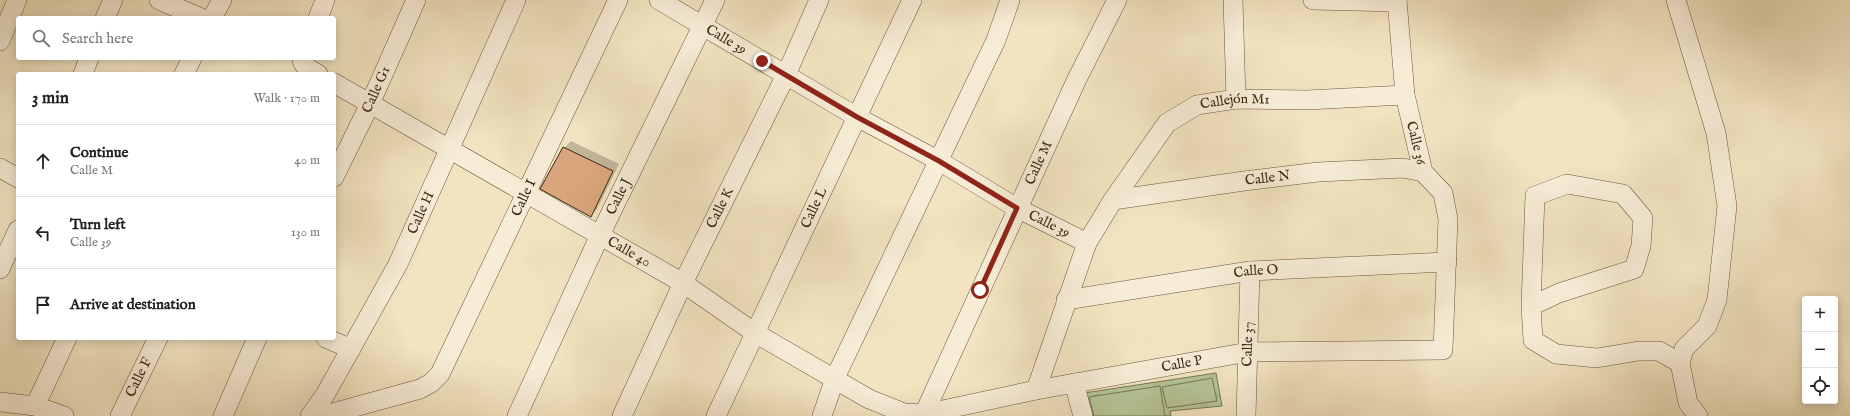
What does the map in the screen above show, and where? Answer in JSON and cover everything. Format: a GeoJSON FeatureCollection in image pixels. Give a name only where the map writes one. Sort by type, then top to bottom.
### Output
{"type":"FeatureCollection","features":[{"type":"Feature","properties":{"kind":"street"},"geometry":{"type":"LineString","coordinates":[[0,40],[18,0]]}},
{"type":"Feature","properties":{"kind":"street"},"geometry":{"type":"LineString","coordinates":[[107,16],[113,0]]}},
{"type":"Feature","properties":{"kind":"street"},"geometry":{"type":"LineString","coordinates":[[159,0],[196,16]]}},
{"type":"Feature","properties":{"kind":"street"},"geometry":{"type":"LineString","coordinates":[[213,16],[222,0]]}},
{"type":"Feature","properties":{"kind":"street"},"geometry":{"type":"LineString","coordinates":[[319,16],[325,0]]}},
{"type":"Feature","properties":{"kind":"street","name":"Calle G1"},"geometry":{"type":"LineString","coordinates":[[336,173],[370,104],[416,0]]}},
{"type":"Feature","properties":{"kind":"street","name":"Calle H"},"geometry":{"type":"LineString","coordinates":[[310,416],[325,395],[398,264],[448,149],[516,0]]}},
{"type":"Feature","properties":{"kind":"street","name":"Calle I"},"geometry":{"type":"LineString","coordinates":[[322,416],[420,389],[431,383],[440,374],[618,0]]}},
{"type":"Feature","properties":{"kind":"street","name":"Calle 39"},"geometry":{"type":"LineString","coordinates":[[659,0],[857,117],[939,161],[1017,208],[1087,243]]}},
{"type":"Feature","properties":{"kind":"street","name":"Calle J"},"geometry":{"type":"LineString","coordinates":[[517,416],[600,236],[715,0]]}},
{"type":"Feature","properties":{"kind":"street","name":"Calle K"},"geometry":{"type":"LineString","coordinates":[[622,416],[683,283],[786,75],[819,0]]}},
{"type":"Feature","properties":{"kind":"street","name":"Calle L"},"geometry":{"type":"LineString","coordinates":[[716,416],[912,0]]}},
{"type":"Feature","properties":{"kind":"street"},"geometry":{"type":"LineString","coordinates":[[822,416],[835,378],[996,40],[1010,0]]}},
{"type":"Feature","properties":{"kind":"street","name":"Calle M"},"geometry":{"type":"LineString","coordinates":[[924,414],[1077,79],[1117,0]]}},
{"type":"Feature","properties":{"kind":"street"},"geometry":{"type":"LineString","coordinates":[[1233,0],[1236,99]]}},
{"type":"Feature","properties":{"kind":"street"},"geometry":{"type":"LineString","coordinates":[[1313,0],[1397,1]]}},
{"type":"Feature","properties":{"kind":"street"},"geometry":{"type":"LineString","coordinates":[[1676,0],[1716,133],[1726,206],[1717,300],[1707,326],[1684,349],[1680,363],[1688,403],[1698,416]]}},
{"type":"Feature","properties":{"kind":"street","name":"Calle 36"},"geometry":{"type":"LineString","coordinates":[[1397,1],[1405,95],[1423,172],[1443,193],[1448,219],[1443,350]]}},
{"type":"Feature","properties":{"kind":"street"},"geometry":{"type":"LineString","coordinates":[[84,72],[88,60]]}},
{"type":"Feature","properties":{"kind":"street"},"geometry":{"type":"LineString","coordinates":[[185,72],[191,60]]}},
{"type":"Feature","properties":{"kind":"street"},"geometry":{"type":"LineString","coordinates":[[302,60],[306,67],[315,72]]}},
{"type":"Feature","properties":{"kind":"street","name":"Calle 40"},"geometry":{"type":"LineString","coordinates":[[336,84],[683,283],[755,334],[835,378],[869,399],[904,414],[924,414]]}},
{"type":"Feature","properties":{"kind":"street","name":"Callejón M1"},"geometry":{"type":"LineString","coordinates":[[1036,390],[1087,243],[1113,200],[1167,123],[1197,105],[1236,99],[1307,100],[1405,95]]}},
{"type":"Feature","properties":{"kind":"street"},"geometry":{"type":"LineString","coordinates":[[0,168],[16,177]]}},
{"type":"Feature","properties":{"kind":"street","name":"Calle N"},"geometry":{"type":"LineString","coordinates":[[1113,200],[1318,172],[1403,168],[1423,172]]}},
{"type":"Feature","properties":{"kind":"street"},"geometry":{"type":"LineString","coordinates":[[1531,306],[1559,293],[1634,269],[1641,246],[1643,218],[1623,194],[1567,184],[1535,196],[1531,306],[1533,340],[1556,354],[1597,358],[1639,351],[1659,350],[1680,363]]}},
{"type":"Feature","properties":{"kind":"street"},"geometry":{"type":"LineString","coordinates":[[0,269],[16,234]]}},
{"type":"Feature","properties":{"kind":"street","name":"Calle O"},"geometry":{"type":"LineString","coordinates":[[1066,300],[1250,271],[1447,262]]}},
{"type":"Feature","properties":{"kind":"street","name":"Calle 37"},"geometry":{"type":"LineString","coordinates":[[1246,416],[1250,271]]}},
{"type":"Feature","properties":{"kind":"street"},"geometry":{"type":"LineString","coordinates":[[36,406],[66,340]]}},
{"type":"Feature","properties":{"kind":"street","name":"Calle F"},"geometry":{"type":"LineString","coordinates":[[120,416],[157,340]]}},
{"type":"Feature","properties":{"kind":"street"},"geometry":{"type":"LineString","coordinates":[[223,416],[256,340]]}},
{"type":"Feature","properties":{"kind":"street"},"geometry":{"type":"LineString","coordinates":[[331,340],[351,349]]}},
{"type":"Feature","properties":{"kind":"street","name":"Calle P"},"geometry":{"type":"LineString","coordinates":[[924,414],[1036,390],[1248,352],[1443,350]]}},
{"type":"Feature","properties":{"kind":"street"},"geometry":{"type":"LineString","coordinates":[[1074,383],[1083,416]]}},
{"type":"Feature","properties":{"kind":"street"},"geometry":{"type":"LineString","coordinates":[[0,402],[36,406],[64,416]]}},
{"type":"Feature","properties":{"kind":"green space"},"geometry":{"type":"Polygon","coordinates":[[[1216,373],[1222,406],[1170,411],[1171,416],[1089,416],[1084,393],[1216,373]]]}},
{"type":"Feature","properties":{"kind":"green space"},"geometry":{"type":"Polygon","coordinates":[[[1212,378],[1217,401],[1167,408],[1162,387],[1212,378]]]}},
{"type":"Feature","properties":{"kind":"green space"},"geometry":{"type":"Polygon","coordinates":[[[1160,386],[1165,416],[1094,416],[1089,397],[1160,386]]]}},
{"type":"Feature","properties":{"kind":"building"},"geometry":{"type":"Polygon","coordinates":[[[563,147],[613,171],[591,217],[540,189],[563,147]]]}},
{"type":"Feature","properties":{"kind":"route"},"geometry":{"type":"LineString","coordinates":[[762,61],[857,117],[939,161],[1017,208],[980,290]]}}]}
